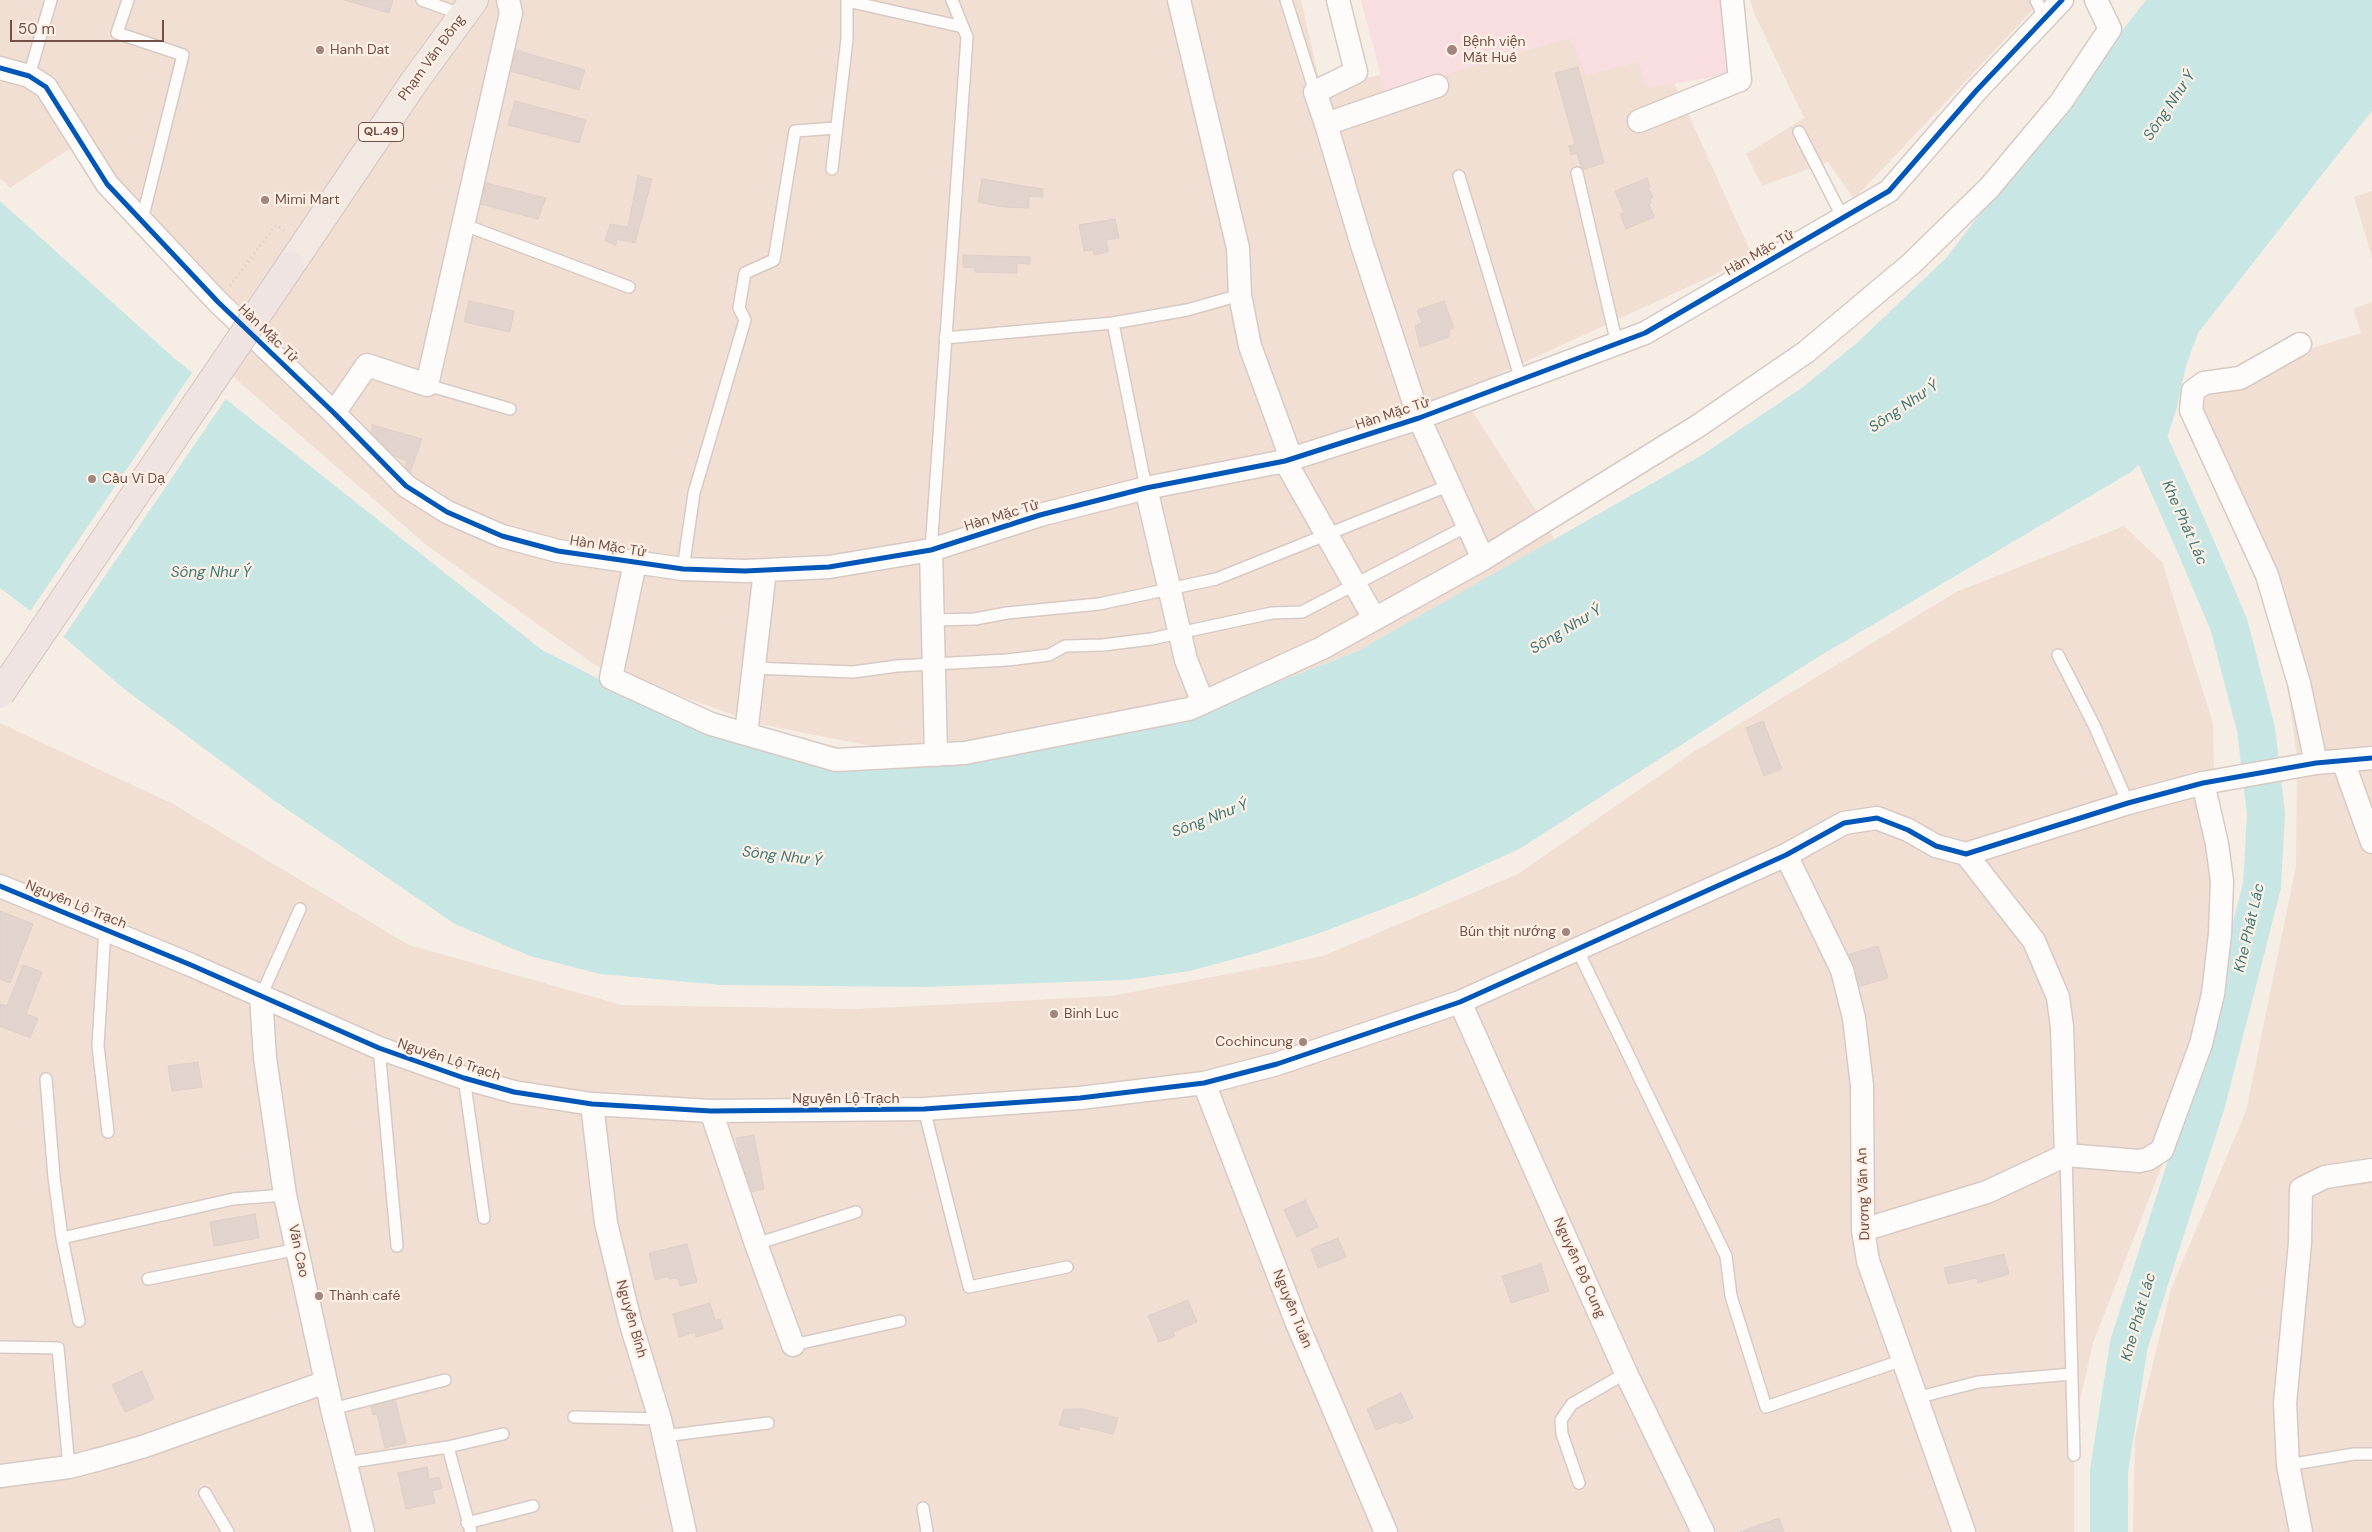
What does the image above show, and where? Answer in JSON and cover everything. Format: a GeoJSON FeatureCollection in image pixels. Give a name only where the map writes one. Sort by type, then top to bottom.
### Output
{"type":"FeatureCollection","features":[{"type":"Feature","properties":{"kind":"highway","name":"QL.49"},"geometry":{"type":"LineString","coordinates":[[0,694],[290,266]]}},
{"type":"Feature","properties":{"kind":"main road","name":"Phạm Văn Đồng"},"geometry":{"type":"LineString","coordinates":[[290,266],[414,82],[469,7]]}},
{"type":"Feature","properties":{"kind":"street"},"geometry":{"type":"LineString","coordinates":[[334,413],[368,365],[427,384],[510,13],[508,0]]}},
{"type":"Feature","properties":{"kind":"street"},"geometry":{"type":"LineString","coordinates":[[1179,0],[1238,248],[1240,295],[1250,346],[1288,459],[1374,618]]}},
{"type":"Feature","properties":{"kind":"street"},"geometry":{"type":"LineString","coordinates":[[1338,0],[1356,72],[1315,92],[1362,245],[1419,418],[1483,559]]}},
{"type":"Feature","properties":{"kind":"street"},"geometry":{"type":"LineString","coordinates":[[1639,121],[1740,80],[1732,0]]}},
{"type":"Feature","properties":{"kind":"street","name":"Hàn Mặc Tử"},"geometry":{"type":"LineString","coordinates":[[0,68],[29,76],[46,87],[107,184],[218,302],[334,413],[406,486],[446,512],[502,536],[558,551],[683,569],[765,570],[829,567],[931,550],[1040,515],[1146,488],[1288,459],[1419,418],[1645,333],[1889,191],[1976,91],[2041,9],[2062,0]]}},
{"type":"Feature","properties":{"kind":"street"},"geometry":{"type":"LineString","coordinates":[[635,563],[611,678],[711,724],[836,760],[965,753],[1189,709],[1322,648],[1483,559],[1698,426],[1806,352],[1911,264],[1989,188],[2061,102],[2110,29],[2096,0]]}},
{"type":"Feature","properties":{"kind":"street"},"geometry":{"type":"LineString","coordinates":[[1326,124],[1437,86]]}},
{"type":"Feature","properties":{"kind":"street"},"geometry":{"type":"LineString","coordinates":[[2300,344],[2240,378],[2204,383],[2193,391],[2191,410],[2267,575],[2299,683],[2305,765]]}},
{"type":"Feature","properties":{"kind":"street"},"geometry":{"type":"LineString","coordinates":[[1146,488],[1186,660],[1202,703]]}},
{"type":"Feature","properties":{"kind":"street"},"geometry":{"type":"LineString","coordinates":[[931,550],[936,754]]}},
{"type":"Feature","properties":{"kind":"street"},"geometry":{"type":"LineString","coordinates":[[746,734],[765,570]]}},
{"type":"Feature","properties":{"kind":"street"},"geometry":{"type":"LineString","coordinates":[[2066,1155],[2062,1027],[2058,997],[2034,941],[1966,854],[2203,783],[2305,765],[2372,758]]}},
{"type":"Feature","properties":{"kind":"street"},"geometry":{"type":"LineString","coordinates":[[2343,761],[2372,842]]}},
{"type":"Feature","properties":{"kind":"street"},"geometry":{"type":"LineString","coordinates":[[1863,1230],[1987,1192],[2066,1155],[2139,1160],[2156,1156],[2162,1150],[2198,1053],[2213,994],[2220,934],[2222,881],[2217,844],[2203,783]]}},
{"type":"Feature","properties":{"kind":"street","name":"Nguyễn Lộ Trạch"},"geometry":{"type":"LineString","coordinates":[[0,886],[262,996],[379,1048],[464,1078],[514,1092],[592,1104],[711,1111],[924,1109],[1080,1098],[1204,1083],[1277,1064],[1460,1002],[1578,951],[1786,855],[1844,823],[1877,818],[1908,830],[1936,846],[1966,854]]}},
{"type":"Feature","properties":{"kind":"street","name":"Dương Văn An"},"geometry":{"type":"LineString","coordinates":[[1786,855],[1842,970],[1854,1018],[1862,1086],[1863,1230],[1868,1260],[1964,1532]]}},
{"type":"Feature","properties":{"kind":"street","name":"Văn Cao"},"geometry":{"type":"LineString","coordinates":[[262,996],[265,1058],[285,1195],[332,1410],[362,1532]]}},
{"type":"Feature","properties":{"kind":"street","name":"Nguyễn Đỗ Cung"},"geometry":{"type":"LineString","coordinates":[[1460,1002],[1626,1373],[1702,1532]]}},
{"type":"Feature","properties":{"kind":"street","name":"Nguyễn Tuân"},"geometry":{"type":"LineString","coordinates":[[1204,1083],[1296,1321],[1382,1531]]}},
{"type":"Feature","properties":{"kind":"street","name":"Nguyễn Bính"},"geometry":{"type":"LineString","coordinates":[[592,1104],[606,1224],[630,1321],[662,1427],[686,1532]]}},
{"type":"Feature","properties":{"kind":"street"},"geometry":{"type":"LineString","coordinates":[[711,1111],[756,1244],[793,1345]]}},
{"type":"Feature","properties":{"kind":"street"},"geometry":{"type":"LineString","coordinates":[[2301,1532],[2288,1465],[2285,1403],[2300,1243],[2301,1190],[2325,1177],[2372,1170]]}},
{"type":"Feature","properties":{"kind":"street"},"geometry":{"type":"LineString","coordinates":[[0,1476],[68,1467],[142,1447],[326,1382]]}},
{"type":"Feature","properties":{"kind":"lane"},"geometry":{"type":"LineString","coordinates":[[29,76],[51,0]]}},
{"type":"Feature","properties":{"kind":"lane"},"geometry":{"type":"LineString","coordinates":[[128,0],[117,33],[183,55],[142,220]]}},
{"type":"Feature","properties":{"kind":"lane"},"geometry":{"type":"LineString","coordinates":[[422,0],[469,7]]}},
{"type":"Feature","properties":{"kind":"lane"},"geometry":{"type":"LineString","coordinates":[[832,169],[846,39],[847,0],[963,27]]}},
{"type":"Feature","properties":{"kind":"lane"},"geometry":{"type":"LineString","coordinates":[[931,550],[967,37],[952,0]]}},
{"type":"Feature","properties":{"kind":"lane"},"geometry":{"type":"LineString","coordinates":[[1286,0],[1315,92]]}},
{"type":"Feature","properties":{"kind":"lane"},"geometry":{"type":"LineString","coordinates":[[683,569],[694,493],[745,320],[739,308],[745,273],[774,260],[795,131],[836,128]]}},
{"type":"Feature","properties":{"kind":"lane"},"geometry":{"type":"LineString","coordinates":[[1799,132],[1843,218]]}},
{"type":"Feature","properties":{"kind":"lane"},"geometry":{"type":"LineString","coordinates":[[1577,173],[1617,344]]}},
{"type":"Feature","properties":{"kind":"lane"},"geometry":{"type":"LineString","coordinates":[[1460,176],[1521,380]]}},
{"type":"Feature","properties":{"kind":"lane"},"geometry":{"type":"LineString","coordinates":[[462,224],[629,287]]}},
{"type":"Feature","properties":{"kind":"lane"},"geometry":{"type":"LineString","coordinates":[[945,338],[1113,323],[1187,310],[1240,295]]}},
{"type":"Feature","properties":{"kind":"lane"},"geometry":{"type":"LineString","coordinates":[[1113,323],[1146,488]]}},
{"type":"Feature","properties":{"kind":"lane"},"geometry":{"type":"LineString","coordinates":[[427,384],[510,409]]}},
{"type":"Feature","properties":{"kind":"lane"},"geometry":{"type":"LineString","coordinates":[[934,620],[975,619],[1007,613],[1099,604],[1216,579],[1450,485]]}},
{"type":"Feature","properties":{"kind":"lane"},"geometry":{"type":"LineString","coordinates":[[754,668],[853,672],[897,666],[934,666],[1049,655],[1065,646],[1103,645],[1180,634],[1272,613],[1302,612],[1354,583],[1408,558],[1469,525]]}},
{"type":"Feature","properties":{"kind":"lane"},"geometry":{"type":"LineString","coordinates":[[2058,654],[2094,725],[2128,804]]}},
{"type":"Feature","properties":{"kind":"lane"},"geometry":{"type":"LineString","coordinates":[[262,996],[300,909]]}},
{"type":"Feature","properties":{"kind":"lane"},"geometry":{"type":"LineString","coordinates":[[105,929],[98,1046],[108,1132]]}},
{"type":"Feature","properties":{"kind":"lane"},"geometry":{"type":"LineString","coordinates":[[1578,951],[1726,1256],[1730,1296],[1766,1407],[1903,1360]]}},
{"type":"Feature","properties":{"kind":"lane"},"geometry":{"type":"LineString","coordinates":[[379,1048],[397,1246]]}},
{"type":"Feature","properties":{"kind":"lane"},"geometry":{"type":"LineString","coordinates":[[464,1078],[484,1218]]}},
{"type":"Feature","properties":{"kind":"lane"},"geometry":{"type":"LineString","coordinates":[[46,1079],[54,1177],[62,1238],[79,1321]]}},
{"type":"Feature","properties":{"kind":"lane"},"geometry":{"type":"LineString","coordinates":[[924,1109],[969,1287],[1067,1267]]}},
{"type":"Feature","properties":{"kind":"lane"},"geometry":{"type":"LineString","coordinates":[[2066,1155],[2074,1455]]}},
{"type":"Feature","properties":{"kind":"lane"},"geometry":{"type":"LineString","coordinates":[[62,1238],[233,1199],[285,1195]]}},
{"type":"Feature","properties":{"kind":"lane"},"geometry":{"type":"LineString","coordinates":[[756,1244],[856,1212]]}},
{"type":"Feature","properties":{"kind":"lane"},"geometry":{"type":"LineString","coordinates":[[148,1279],[298,1249]]}},
{"type":"Feature","properties":{"kind":"lane"},"geometry":{"type":"LineString","coordinates":[[793,1345],[900,1321]]}},
{"type":"Feature","properties":{"kind":"lane"},"geometry":{"type":"LineString","coordinates":[[0,1347],[58,1348],[68,1467]]}},
{"type":"Feature","properties":{"kind":"lane"},"geometry":{"type":"LineString","coordinates":[[1579,1483],[1562,1434],[1561,1420],[1572,1404],[1626,1373]]}},
{"type":"Feature","properties":{"kind":"lane"},"geometry":{"type":"LineString","coordinates":[[1916,1398],[1978,1382],[2072,1374]]}},
{"type":"Feature","properties":{"kind":"lane"},"geometry":{"type":"LineString","coordinates":[[332,1410],[445,1380]]}},
{"type":"Feature","properties":{"kind":"lane"},"geometry":{"type":"LineString","coordinates":[[574,1417],[662,1427],[768,1423]]}},
{"type":"Feature","properties":{"kind":"lane"},"geometry":{"type":"LineString","coordinates":[[346,1463],[448,1447],[503,1434]]}},
{"type":"Feature","properties":{"kind":"lane"},"geometry":{"type":"LineString","coordinates":[[448,1447],[469,1527],[533,1506]]}},
{"type":"Feature","properties":{"kind":"lane"},"geometry":{"type":"LineString","coordinates":[[2288,1465],[2354,1454],[2372,1454]]}},
{"type":"Feature","properties":{"kind":"lane"},"geometry":{"type":"LineString","coordinates":[[205,1493],[228,1532]]}},
{"type":"Feature","properties":{"kind":"lane"},"geometry":{"type":"LineString","coordinates":[[923,1508],[927,1532]]}},
{"type":"Feature","properties":{"kind":"path"},"geometry":{"type":"LineString","coordinates":[[218,302],[276,225]]}},
{"type":"Feature","properties":{"kind":"shaded area"},"geometry":{"type":"Polygon","coordinates":[[[0,0],[1301,0],[1321,87],[1430,65],[1641,10],[1753,257],[1460,392],[1555,540],[1358,651],[1283,680],[1199,706],[958,763],[759,724],[595,665],[425,544],[222,367],[248,328],[77,144],[10,188],[0,178],[0,0]]]}},
{"type":"Feature","properties":{"kind":"shaded area","name":"Bệnh viện Mắt Huế"},"geometry":{"type":"Polygon","coordinates":[[[1361,0],[1724,0],[1731,74],[1648,88],[1638,62],[1586,75],[1570,38],[1385,92],[1361,0]]]}},
{"type":"Feature","properties":{"kind":"shaded area"},"geometry":{"type":"Polygon","coordinates":[[[1750,0],[2042,0],[1854,199],[1828,162],[1762,186],[1746,154],[1804,118],[1755,15],[1750,0]]]}},
{"type":"Feature","properties":{"kind":"shaded area"},"geometry":{"type":"Polygon","coordinates":[[[2372,191],[2372,257],[2354,197],[2372,191]]]}},
{"type":"Feature","properties":{"kind":"shaded area"},"geometry":{"type":"Polygon","coordinates":[[[2372,302],[2372,1532],[2133,1532],[2135,1438],[2171,1289],[2246,1111],[2296,866],[2297,757],[2282,645],[2186,387],[2361,333],[2353,309],[2372,302]]]}},
{"type":"Feature","properties":{"kind":"shaded area"},"geometry":{"type":"Polygon","coordinates":[[[2124,526],[2162,562],[2213,723],[2218,938],[2164,1160],[2093,1343],[2074,1426],[2074,1532],[0,1532],[0,723],[173,804],[409,945],[622,1005],[858,1009],[1111,996],[1323,956],[1518,874],[1692,753],[1956,592],[2124,526]]]}},
{"type":"Feature","properties":{"kind":"water","name":"Sông Như Ý"},"geometry":{"type":"Polygon","coordinates":[[[2146,0],[2372,0],[2372,111],[2198,333],[2186,366],[2177,407],[2167,438],[2131,472],[1813,660],[1521,848],[1416,896],[1320,933],[1260,952],[1190,971],[1126,980],[925,987],[721,985],[600,974],[530,956],[455,924],[272,799],[123,688],[58,632],[0,588],[0,201],[174,358],[542,650],[644,702],[864,759],[1199,706],[1283,680],[1358,651],[1702,455],[1803,387],[1858,342],[1946,258],[2146,0]]]}},
{"type":"Feature","properties":{"kind":"pier"},"geometry":{"type":"Polygon","coordinates":[[[194,370],[227,397],[62,639],[29,613],[194,370]]]}},
{"type":"Feature","properties":{"kind":"building"},"geometry":{"type":"Polygon","coordinates":[[[344,0],[393,0],[389,13],[344,0]]]}},
{"type":"Feature","properties":{"kind":"building"},"geometry":{"type":"Polygon","coordinates":[[[512,49],[585,70],[579,90],[506,70],[512,49]]]}},
{"type":"Feature","properties":{"kind":"building"},"geometry":{"type":"Polygon","coordinates":[[[1578,67],[1604,163],[1582,170],[1577,153],[1571,155],[1569,146],[1575,144],[1555,73],[1578,67]]]}},
{"type":"Feature","properties":{"kind":"building"},"geometry":{"type":"Polygon","coordinates":[[[515,101],[586,120],[579,143],[508,125],[515,101]]]}},
{"type":"Feature","properties":{"kind":"building"},"geometry":{"type":"Polygon","coordinates":[[[638,176],[652,179],[635,243],[617,239],[616,245],[605,241],[610,224],[628,227],[638,176]]]}},
{"type":"Feature","properties":{"kind":"building"},"geometry":{"type":"Polygon","coordinates":[[[1647,178],[1650,187],[1648,188],[1653,197],[1650,199],[1651,203],[1649,204],[1654,217],[1626,229],[1620,214],[1624,213],[1615,191],[1647,178]]]}},
{"type":"Feature","properties":{"kind":"building"},"geometry":{"type":"Polygon","coordinates":[[[982,179],[1043,189],[1043,197],[1029,196],[1029,208],[1003,207],[978,202],[982,179]]]}},
{"type":"Feature","properties":{"kind":"building"},"geometry":{"type":"Polygon","coordinates":[[[486,183],[546,198],[538,219],[480,204],[486,183]]]}},
{"type":"Feature","properties":{"kind":"building"},"geometry":{"type":"Polygon","coordinates":[[[1115,219],[1119,238],[1106,240],[1108,252],[1094,255],[1093,250],[1084,251],[1079,225],[1115,219]]]}},
{"type":"Feature","properties":{"kind":"building"},"geometry":{"type":"Polygon","coordinates":[[[963,255],[1030,257],[1030,264],[1017,263],[1017,273],[975,272],[975,268],[963,267],[963,255]]]}},
{"type":"Feature","properties":{"kind":"building"},"geometry":{"type":"Polygon","coordinates":[[[469,301],[514,311],[510,332],[464,322],[469,301]]]}},
{"type":"Feature","properties":{"kind":"building"},"geometry":{"type":"Polygon","coordinates":[[[1444,301],[1454,328],[1448,330],[1450,334],[1447,338],[1420,347],[1415,326],[1422,323],[1417,310],[1444,301]]]}},
{"type":"Feature","properties":{"kind":"building"},"geometry":{"type":"Polygon","coordinates":[[[373,425],[422,439],[410,473],[404,471],[407,461],[385,452],[387,446],[376,443],[377,438],[370,436],[373,425]]]}},
{"type":"Feature","properties":{"kind":"building"},"geometry":{"type":"Polygon","coordinates":[[[1763,721],[1782,769],[1764,776],[1746,728],[1763,721]]]}},
{"type":"Feature","properties":{"kind":"building"},"geometry":{"type":"Polygon","coordinates":[[[0,911],[33,924],[10,983],[0,979],[0,911]]]}},
{"type":"Feature","properties":{"kind":"building"},"geometry":{"type":"Polygon","coordinates":[[[1878,946],[1888,978],[1857,987],[1847,955],[1878,946]]]}},
{"type":"Feature","properties":{"kind":"building"},"geometry":{"type":"Polygon","coordinates":[[[23,965],[42,972],[26,1014],[38,1018],[30,1038],[0,1026],[0,1004],[7,1006],[23,965]]]}},
{"type":"Feature","properties":{"kind":"building"},"geometry":{"type":"Polygon","coordinates":[[[198,1062],[202,1087],[172,1091],[168,1066],[198,1062]]]}},
{"type":"Feature","properties":{"kind":"building"},"geometry":{"type":"Polygon","coordinates":[[[754,1135],[764,1189],[747,1193],[736,1138],[754,1135]]]}},
{"type":"Feature","properties":{"kind":"building"},"geometry":{"type":"Polygon","coordinates":[[[1305,1200],[1318,1227],[1297,1237],[1284,1210],[1305,1200]]]}},
{"type":"Feature","properties":{"kind":"building"},"geometry":{"type":"Polygon","coordinates":[[[255,1214],[259,1238],[214,1246],[210,1222],[255,1214]]]}},
{"type":"Feature","properties":{"kind":"building"},"geometry":{"type":"Polygon","coordinates":[[[1338,1238],[1346,1257],[1318,1268],[1311,1249],[1338,1238]]]}},
{"type":"Feature","properties":{"kind":"building"},"geometry":{"type":"Polygon","coordinates":[[[687,1244],[697,1282],[680,1286],[678,1278],[669,1279],[669,1276],[655,1280],[649,1253],[687,1244]]]}},
{"type":"Feature","properties":{"kind":"building"},"geometry":{"type":"Polygon","coordinates":[[[2004,1254],[2009,1274],[1978,1283],[1977,1278],[1948,1284],[1944,1268],[2004,1254]]]}},
{"type":"Feature","properties":{"kind":"building"},"geometry":{"type":"Polygon","coordinates":[[[1541,1264],[1549,1291],[1511,1303],[1502,1276],[1541,1264]]]}},
{"type":"Feature","properties":{"kind":"building"},"geometry":{"type":"Polygon","coordinates":[[[1188,1300],[1197,1322],[1173,1332],[1175,1336],[1159,1342],[1148,1316],[1188,1300]]]}},
{"type":"Feature","properties":{"kind":"building"},"geometry":{"type":"Polygon","coordinates":[[[710,1303],[715,1320],[720,1319],[723,1329],[696,1337],[695,1332],[679,1337],[673,1314],[710,1303]]]}},
{"type":"Feature","properties":{"kind":"building"},"geometry":{"type":"Polygon","coordinates":[[[142,1371],[154,1399],[125,1412],[112,1385],[142,1371]]]}},
{"type":"Feature","properties":{"kind":"building"},"geometry":{"type":"Polygon","coordinates":[[[1401,1393],[1413,1418],[1399,1424],[1398,1421],[1376,1430],[1367,1409],[1401,1393]]]}},
{"type":"Feature","properties":{"kind":"building"},"geometry":{"type":"Polygon","coordinates":[[[395,1399],[406,1443],[385,1448],[377,1414],[373,1415],[370,1403],[395,1399]]]}},
{"type":"Feature","properties":{"kind":"building"},"geometry":{"type":"Polygon","coordinates":[[[1064,1409],[1083,1409],[1118,1418],[1113,1434],[1080,1426],[1079,1430],[1059,1425],[1064,1409]]]}},
{"type":"Feature","properties":{"kind":"building"},"geometry":{"type":"Polygon","coordinates":[[[427,1467],[429,1479],[439,1477],[442,1488],[432,1491],[435,1503],[406,1509],[398,1473],[427,1467]]]}},
{"type":"Feature","properties":{"kind":"building"},"geometry":{"type":"Polygon","coordinates":[[[1779,1518],[1784,1532],[1740,1532],[1779,1518]]]}},
{"type":"Feature","properties":{"kind":"waterway","name":"Khe Phát Lác"},"geometry":{"type":"LineString","coordinates":[[2109,1532],[2109,1471],[2129,1344],[2206,1104],[2262,886],[2266,814],[2256,729],[2229,625],[2150,444],[2135,404]]}},
{"type":"Feature","properties":{"kind":"cycle path"},"geometry":{"type":"LineString","coordinates":[[0,68],[29,76],[46,87],[107,184],[218,302],[334,413],[406,486],[447,512],[502,536],[558,551],[683,569],[745,571],[829,567],[931,550],[1040,515],[1146,488],[1285,461],[1419,418],[1645,333],[1889,191],[1976,91],[2062,0]]}},
{"type":"Feature","properties":{"kind":"cycle path"},"geometry":{"type":"LineString","coordinates":[[0,886],[191,965],[379,1048],[464,1078],[514,1092],[592,1104],[711,1111],[924,1109],[1080,1098],[1204,1083],[1277,1064],[1460,1002],[1786,855],[1844,823],[1877,818],[1908,830],[1936,846],[1966,854],[2128,803],[2203,783],[2316,763],[2372,758]]}},
{"type":"Feature","properties":{"kind":"place","name":"Hanh Dat"},"geometry":{"type":"Point","coordinates":[320,50]}},
{"type":"Feature","properties":{"kind":"place","name":"Bệnh viện Mắt Huế"},"geometry":{"type":"Point","coordinates":[1452,50]}},
{"type":"Feature","properties":{"kind":"place","name":"Mimi Mart"},"geometry":{"type":"Point","coordinates":[265,200]}},
{"type":"Feature","properties":{"kind":"place","name":"Cầu Vĩ Dạ"},"geometry":{"type":"Point","coordinates":[92,479]}},
{"type":"Feature","properties":{"kind":"place","name":"Bún thịt nướng"},"geometry":{"type":"Point","coordinates":[1566,932]}},
{"type":"Feature","properties":{"kind":"place","name":"Binh Luc"},"geometry":{"type":"Point","coordinates":[1054,1014]}},
{"type":"Feature","properties":{"kind":"place","name":"Cochincung"},"geometry":{"type":"Point","coordinates":[1303,1042]}},
{"type":"Feature","properties":{"kind":"place","name":"Thành café"},"geometry":{"type":"Point","coordinates":[319,1296]}}]}
